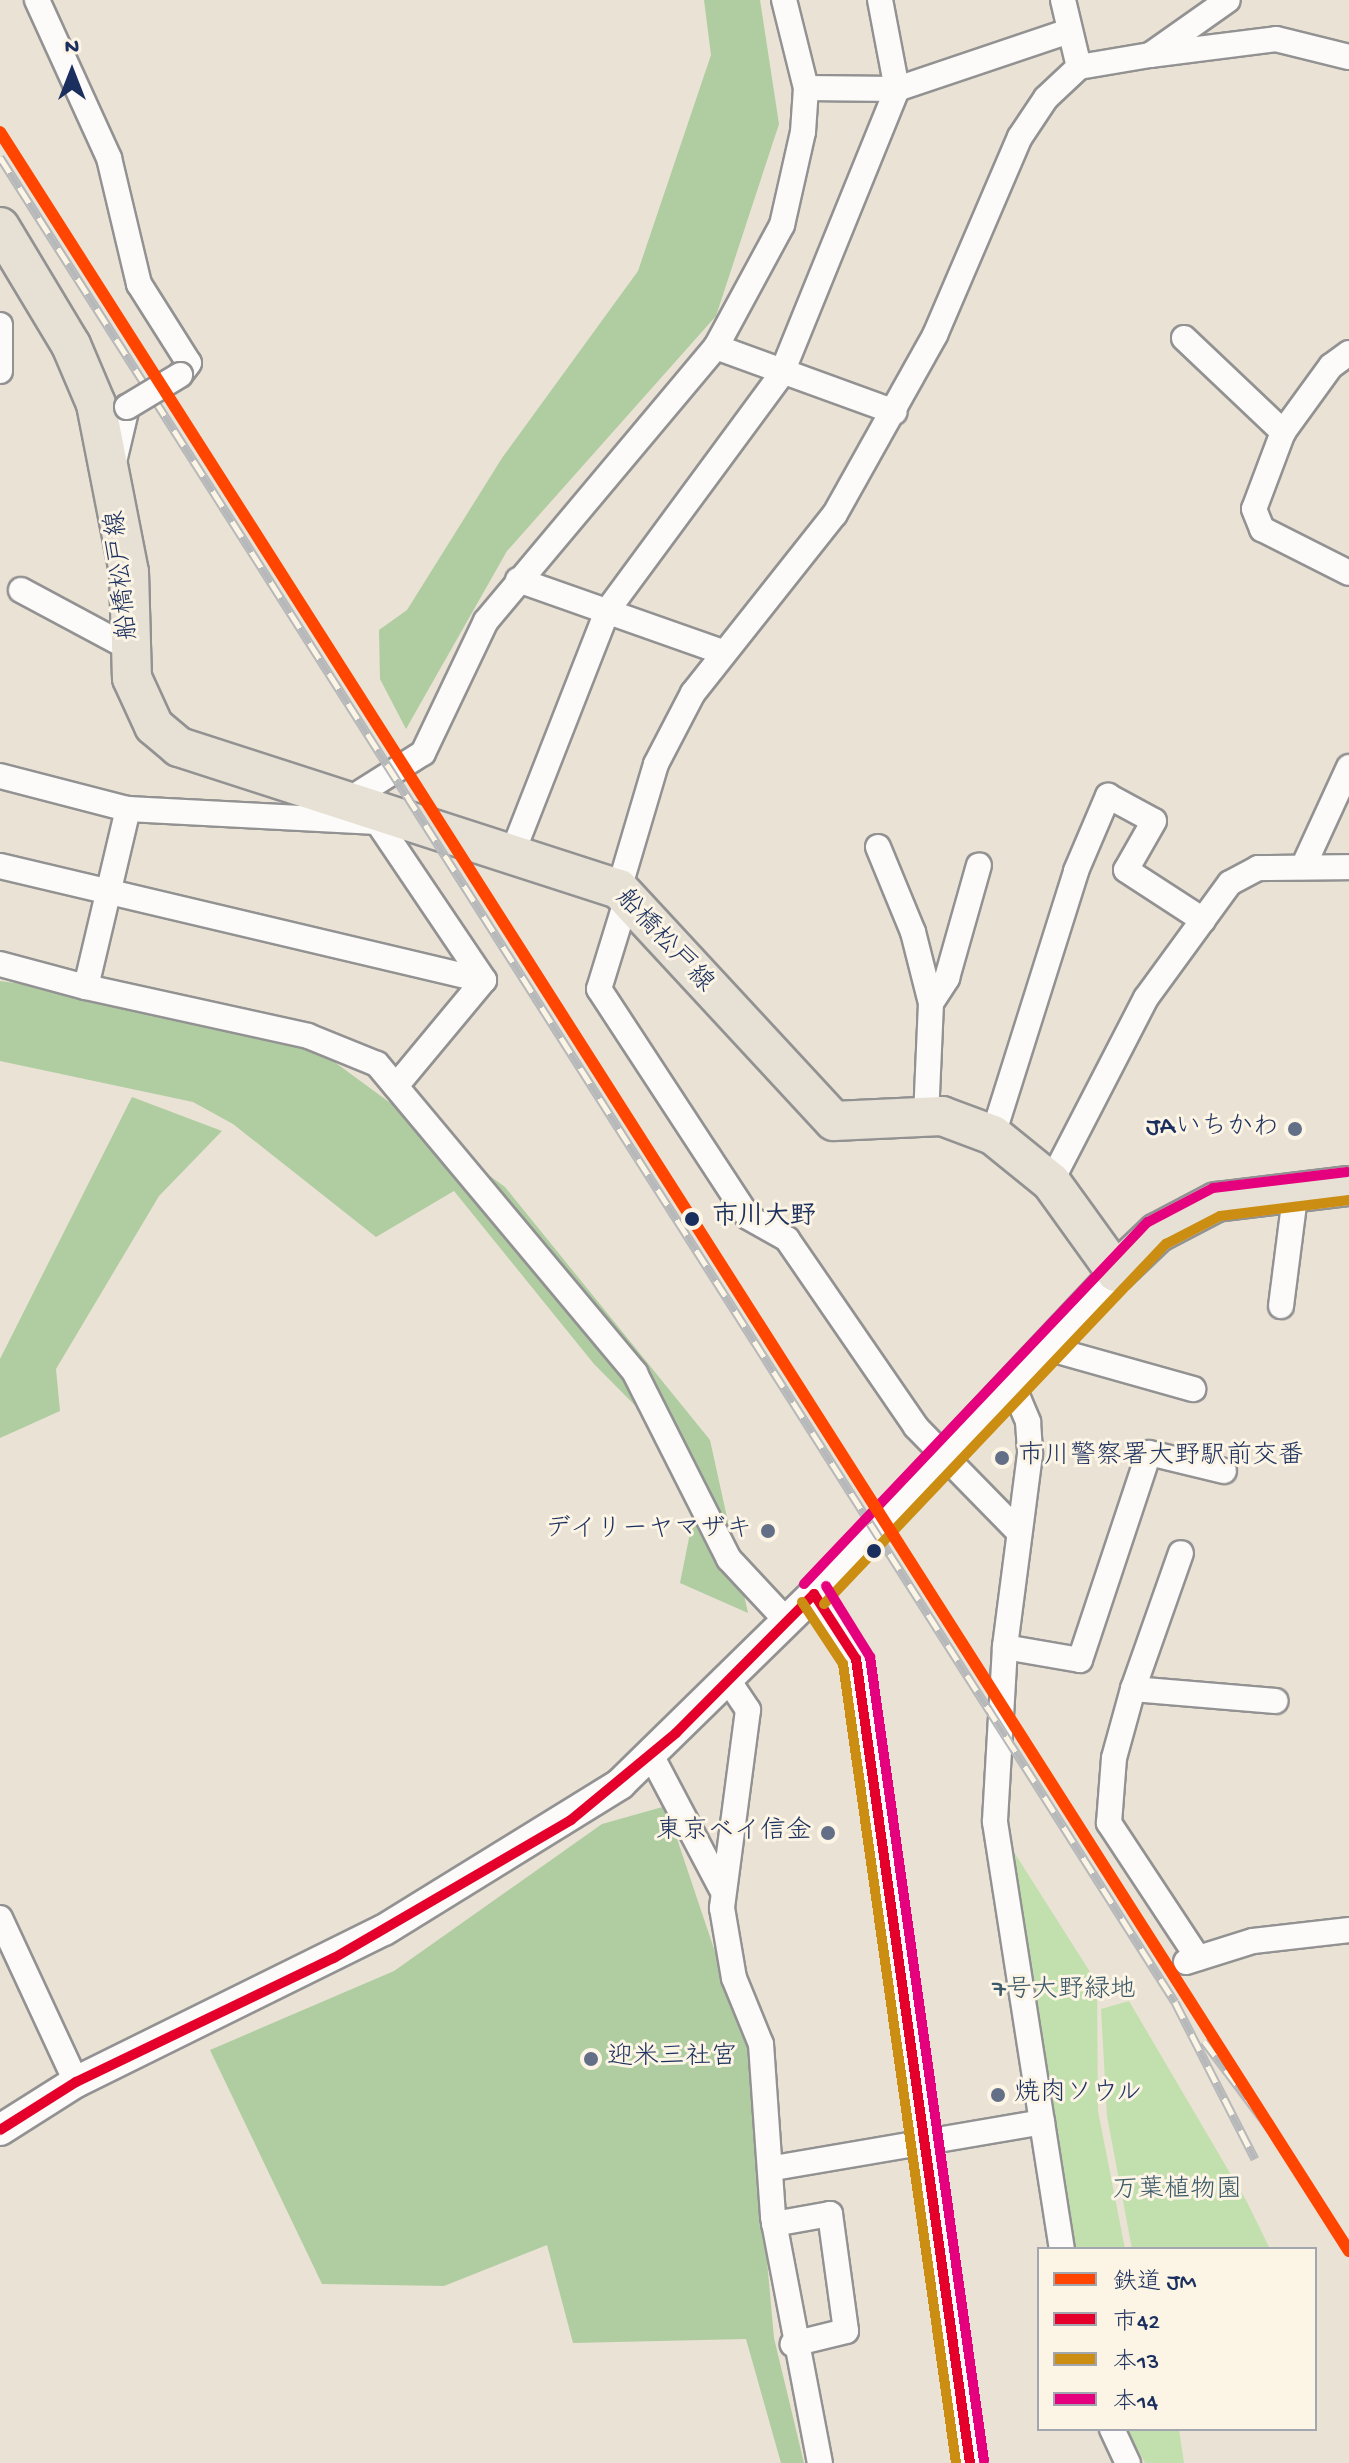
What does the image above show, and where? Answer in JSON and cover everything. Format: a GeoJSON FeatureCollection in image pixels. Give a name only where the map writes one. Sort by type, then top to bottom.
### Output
{"type":"FeatureCollection","features":[{"type":"Feature","properties":{"kind":"main road","name":"船橋松戸線"},"geometry":{"type":"LineString","coordinates":[[0,227],[71,345],[111,472],[129,572],[131,649],[139,699],[179,747],[365,811],[512,854],[623,894],[834,1121],[926,1117],[960,1120],[993,1135],[1051,1182],[1069,1216],[1116,1272]]}},
{"type":"Feature","properties":{"kind":"main road"},"geometry":{"type":"LineString","coordinates":[[1116,1272],[1188,1213],[1296,1189],[1349,1186]]}},
{"type":"Feature","properties":{"kind":"street"},"geometry":{"type":"LineString","coordinates":[[37,0],[109,158],[139,284],[189,363],[180,375],[127,407],[111,472]]}},
{"type":"Feature","properties":{"kind":"street"},"geometry":{"type":"LineString","coordinates":[[0,776],[128,809],[365,811],[423,753],[486,621],[716,347],[782,225],[806,88],[784,0]]}},
{"type":"Feature","properties":{"kind":"street"},"geometry":{"type":"LineString","coordinates":[[512,854],[607,611],[781,375],[897,89],[880,0]]}},
{"type":"Feature","properties":{"kind":"street"},"geometry":{"type":"LineString","coordinates":[[1063,0],[1079,67]]}},
{"type":"Feature","properties":{"kind":"street"},"geometry":{"type":"LineString","coordinates":[[1150,55],[1228,0]]}},
{"type":"Feature","properties":{"kind":"street"},"geometry":{"type":"LineString","coordinates":[[806,88],[897,89],[1069,31]]}},
{"type":"Feature","properties":{"kind":"street"},"geometry":{"type":"LineString","coordinates":[[1019,1532],[942,1460],[868,1366],[787,1239],[748,1217],[599,989],[656,764],[720,651],[811,548],[895,412],[1020,137],[1046,98],[1079,67],[1150,55],[1276,39],[1349,57]]}},
{"type":"Feature","properties":{"kind":"street"},"geometry":{"type":"LineString","coordinates":[[0,325],[0,371]]}},
{"type":"Feature","properties":{"kind":"street"},"geometry":{"type":"LineString","coordinates":[[1184,338],[1283,432]]}},
{"type":"Feature","properties":{"kind":"street"},"geometry":{"type":"LineString","coordinates":[[716,347],[781,375],[895,412]]}},
{"type":"Feature","properties":{"kind":"street"},"geometry":{"type":"LineString","coordinates":[[1349,353],[1331,366],[1283,432],[1254,509],[1262,529],[1349,573]]}},
{"type":"Feature","properties":{"kind":"street"},"geometry":{"type":"LineString","coordinates":[[518,580],[720,651]]}},
{"type":"Feature","properties":{"kind":"street"},"geometry":{"type":"LineString","coordinates":[[21,590],[131,649]]}},
{"type":"Feature","properties":{"kind":"street"},"geometry":{"type":"LineString","coordinates":[[1303,867],[1349,767]]}},
{"type":"Feature","properties":{"kind":"street"},"geometry":{"type":"LineString","coordinates":[[993,1135],[1076,871],[1108,796],[1154,821],[1126,870],[1203,920]]}},
{"type":"Feature","properties":{"kind":"street"},"geometry":{"type":"LineString","coordinates":[[86,987],[128,809]]}},
{"type":"Feature","properties":{"kind":"street"},"geometry":{"type":"LineString","coordinates":[[365,811],[484,980]]}},
{"type":"Feature","properties":{"kind":"street"},"geometry":{"type":"LineString","coordinates":[[878,847],[913,932],[931,1003],[926,1117]]}},
{"type":"Feature","properties":{"kind":"street"},"geometry":{"type":"LineString","coordinates":[[931,1003],[947,978],[979,865]]}},
{"type":"Feature","properties":{"kind":"street"},"geometry":{"type":"LineString","coordinates":[[0,866],[107,895],[484,980]]}},
{"type":"Feature","properties":{"kind":"street"},"geometry":{"type":"LineString","coordinates":[[1051,1182],[1146,998],[1230,883],[1258,868],[1349,867]]}},
{"type":"Feature","properties":{"kind":"street"},"geometry":{"type":"LineString","coordinates":[[0,964],[86,987],[308,1036],[377,1064],[635,1373],[729,1559],[785,1619]]}},
{"type":"Feature","properties":{"kind":"street"},"geometry":{"type":"LineString","coordinates":[[396,1086],[484,980]]}},
{"type":"Feature","properties":{"kind":"street"},"geometry":{"type":"LineString","coordinates":[[1281,1306],[1296,1189]]}},
{"type":"Feature","properties":{"kind":"street"},"geometry":{"type":"LineString","coordinates":[[0,2130],[76,2082],[397,1923],[571,1820],[651,1755],[785,1619],[814,1594],[1013,1386],[1116,1272]]}},
{"type":"Feature","properties":{"kind":"street"},"geometry":{"type":"LineString","coordinates":[[1047,1348],[1193,1389]]}},
{"type":"Feature","properties":{"kind":"street"},"geometry":{"type":"LineString","coordinates":[[1013,1386],[1028,1422],[1005,1647],[995,1822],[1062,2247]]}},
{"type":"Feature","properties":{"kind":"street"},"geometry":{"type":"LineString","coordinates":[[1005,1647],[1080,1660],[1149,1453],[1224,1471]]}},
{"type":"Feature","properties":{"kind":"street"},"geometry":{"type":"LineString","coordinates":[[1181,1553],[1133,1689],[1114,1758],[1109,1823],[1192,1960],[1253,1941],[1349,1930]]}},
{"type":"Feature","properties":{"kind":"street"},"geometry":{"type":"LineString","coordinates":[[814,1594],[856,1659],[970,2463]]}},
{"type":"Feature","properties":{"kind":"street"},"geometry":{"type":"LineString","coordinates":[[728,1680],[748,1710],[721,1888],[734,1978],[761,2044],[774,2168],[774,2224],[793,2344],[820,2463]]}},
{"type":"Feature","properties":{"kind":"street"},"geometry":{"type":"LineString","coordinates":[[1133,1689],[1275,1701]]}},
{"type":"Feature","properties":{"kind":"street"},"geometry":{"type":"LineString","coordinates":[[651,1755],[721,1888]]}},
{"type":"Feature","properties":{"kind":"street"},"geometry":{"type":"LineString","coordinates":[[0,1918],[6,1949],[76,2082]]}},
{"type":"Feature","properties":{"kind":"street"},"geometry":{"type":"LineString","coordinates":[[774,2168],[1042,2122]]}},
{"type":"Feature","properties":{"kind":"street"},"geometry":{"type":"LineString","coordinates":[[774,2224],[830,2214],[846,2331],[793,2344]]}},
{"type":"Feature","properties":{"kind":"street"},"geometry":{"type":"LineString","coordinates":[[1113,2431],[1128,2463]]}},
{"type":"Feature","properties":{"kind":"green space"},"geometry":{"type":"Polygon","coordinates":[[[704,0],[760,0],[779,124],[716,316],[507,551],[406,729],[380,679],[379,630],[407,610],[502,458],[638,271],[711,55],[704,0]]]}},
{"type":"Feature","properties":{"kind":"green space"},"geometry":{"type":"Polygon","coordinates":[[[0,981],[87,993],[314,1047],[505,1187],[710,1440],[748,1613],[680,1583],[702,1473],[594,1364],[454,1191],[376,1237],[233,1124],[193,1102],[0,1061],[0,981]]]}},
{"type":"Feature","properties":{"kind":"green space"},"geometry":{"type":"Polygon","coordinates":[[[132,1097],[222,1131],[159,1196],[56,1369],[60,1411],[0,1438],[0,1359],[132,1097]]]}},
{"type":"Feature","properties":{"kind":"green space"},"geometry":{"type":"Polygon","coordinates":[[[666,1806],[748,2050],[774,2338],[804,2463],[781,2463],[746,2339],[573,2343],[547,2245],[444,2286],[322,2284],[210,2050],[394,1971],[602,1824],[666,1806]]]}},
{"type":"Feature","properties":{"kind":"green space","name":"7号大野緑地"},"geometry":{"type":"Polygon","coordinates":[[[1012,1849],[1097,1983],[1098,2111],[1125,2247],[1072,2247],[1012,1849]]]}},
{"type":"Feature","properties":{"kind":"green space","name":"万葉植物園"},"geometry":{"type":"Polygon","coordinates":[[[1129,2001],[1247,2202],[1269,2247],[1132,2247],[1107,2116],[1101,2009],[1129,2001]]]}},
{"type":"Feature","properties":{"kind":"green space"},"geometry":{"type":"Polygon","coordinates":[[[1128,2431],[1179,2431],[1184,2463],[1145,2463],[1128,2431]]]}},
{"type":"Feature","properties":{"kind":"railway"},"geometry":{"type":"LineString","coordinates":[[0,157],[1175,2002],[1255,2159]]}},
{"type":"Feature","properties":{"kind":"railway"},"geometry":{"type":"LineString","coordinates":[[1204,2041],[1282,2145]]}},
{"type":"Feature","properties":{"kind":"rail line","name":"JM"},"geometry":{"type":"LineString","coordinates":[[0,132],[1349,2251]]}},
{"type":"Feature","properties":{"kind":"transit line","name":"本14"},"geometry":{"type":"LineString","coordinates":[[804,1584],[1148,1222],[1213,1188],[1347,1172]]}},
{"type":"Feature","properties":{"kind":"transit line","name":"本13"},"geometry":{"type":"LineString","coordinates":[[824,1604],[1166,1244],[1220,1216],[1349,1200]]}},
{"type":"Feature","properties":{"kind":"transit line","name":"本14"},"geometry":{"type":"LineString","coordinates":[[826,1586],[870,1657],[984,2461]]}},
{"type":"Feature","properties":{"kind":"transit line","name":"市42"},"geometry":{"type":"LineString","coordinates":[[814,1594],[856,1659],[970,2463]]}},
{"type":"Feature","properties":{"kind":"transit line","name":"市42"},"geometry":{"type":"LineString","coordinates":[[0,2130],[76,2082],[334,1958],[571,1820],[676,1733],[814,1594]]}},
{"type":"Feature","properties":{"kind":"transit line","name":"本13"},"geometry":{"type":"LineString","coordinates":[[802,1602],[843,1664],[956,2463]]}},
{"type":"Feature","properties":{"kind":"place","name":"JAいちかわ"},"geometry":{"type":"Point","coordinates":[1295,1129]}},
{"type":"Feature","properties":{"kind":"place","name":"市川大野"},"geometry":{"type":"Point","coordinates":[692,1219]}},
{"type":"Feature","properties":{"kind":"place","name":"市川警察署大野駅前交番"},"geometry":{"type":"Point","coordinates":[1002,1458]}},
{"type":"Feature","properties":{"kind":"place","name":"デイリーヤマザキ"},"geometry":{"type":"Point","coordinates":[768,1531]}},
{"type":"Feature","properties":{"kind":"place","name":"東京ベイ信金"},"geometry":{"type":"Point","coordinates":[828,1833]}},
{"type":"Feature","properties":{"kind":"place","name":"迎米三社宮"},"geometry":{"type":"Point","coordinates":[591,2059]}},
{"type":"Feature","properties":{"kind":"place","name":"焼肉ソウル"},"geometry":{"type":"Point","coordinates":[998,2095]}}]}
